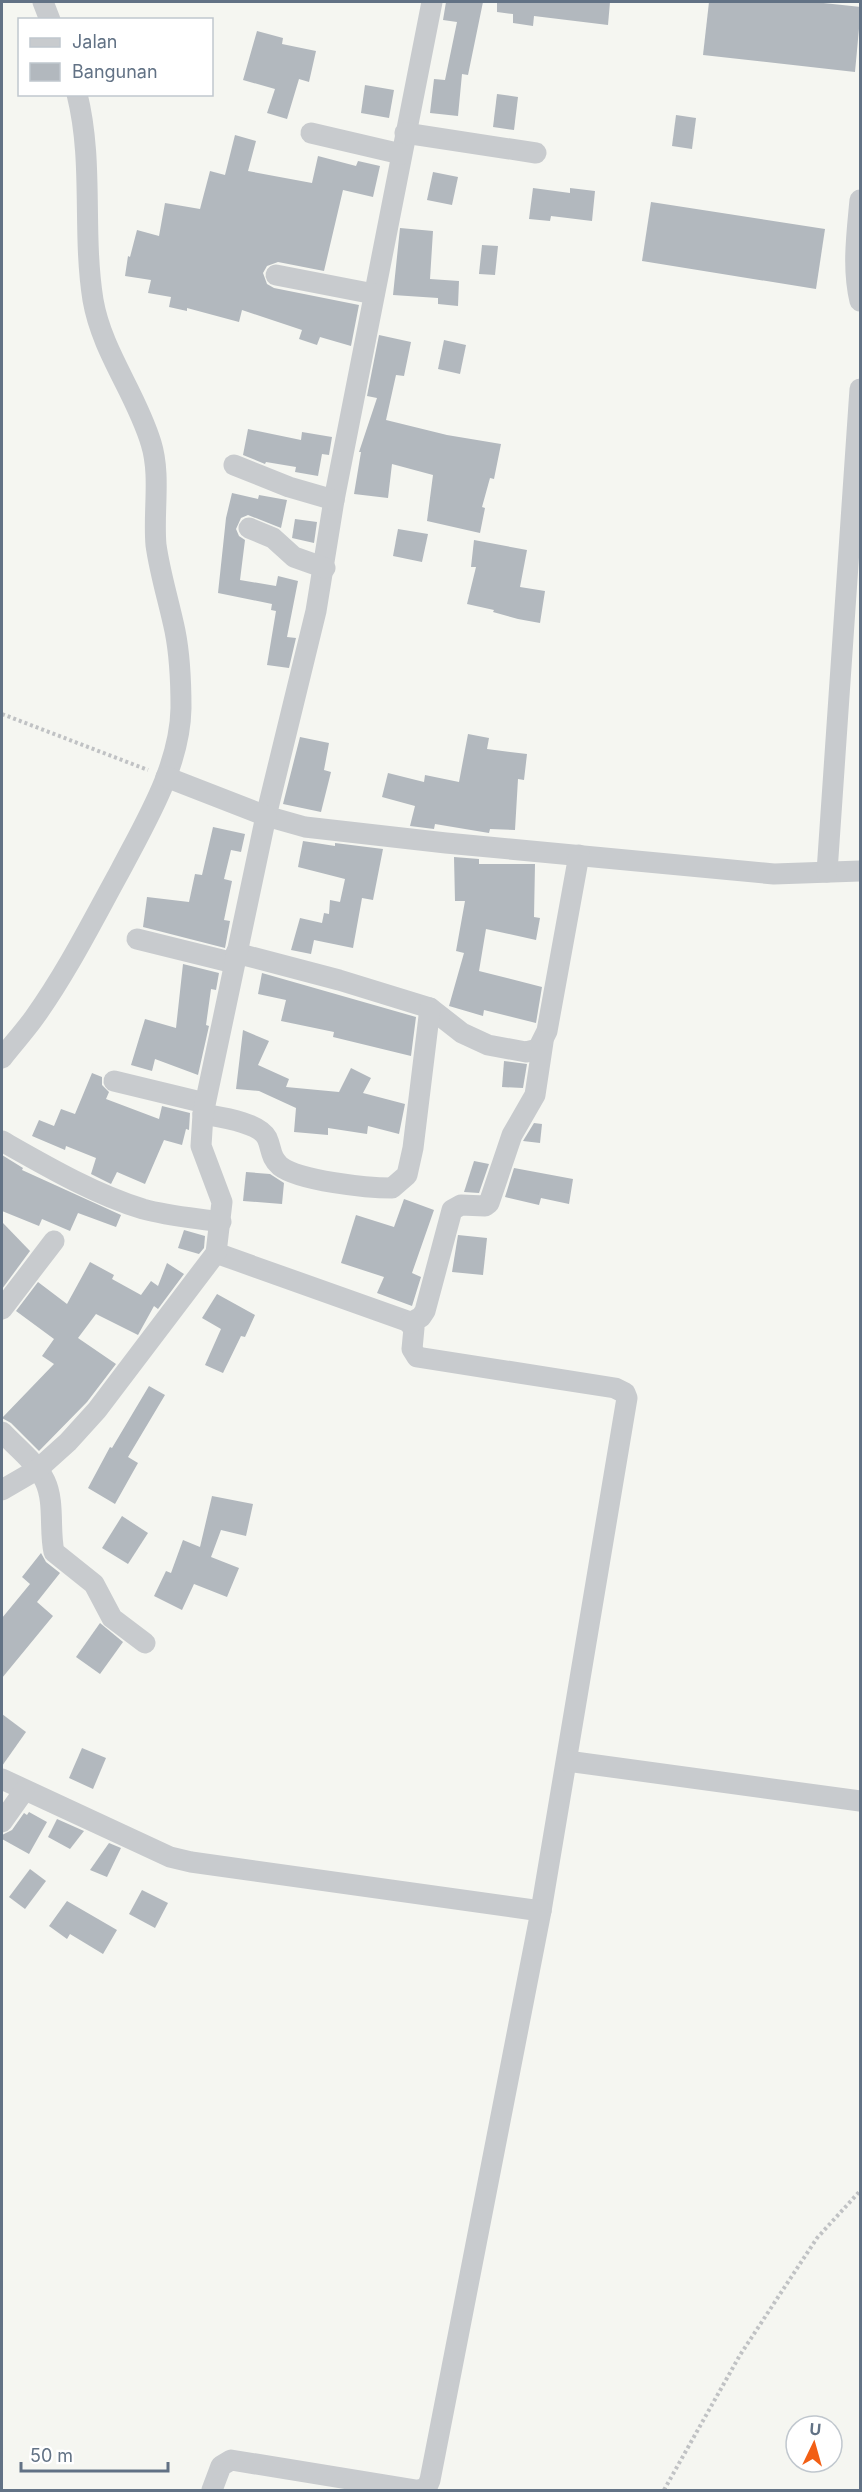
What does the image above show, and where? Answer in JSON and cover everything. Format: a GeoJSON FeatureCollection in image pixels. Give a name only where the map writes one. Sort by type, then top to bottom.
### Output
{"type":"FeatureCollection","features":[{"type":"Feature","properties":{"kind":"street"},"geometry":{"type":"LineString","coordinates":[[43,2],[49,18]]}},
{"type":"Feature","properties":{"kind":"street"},"geometry":{"type":"LineString","coordinates":[[2,1490],[38,1469],[68,1442],[97,1410],[216,1253],[222,1197],[201,1146],[204,1109],[266,816],[325,568],[334,500],[400,154],[432,2]]}},
{"type":"Feature","properties":{"kind":"street"},"geometry":{"type":"LineString","coordinates":[[2,1058],[34,1018],[95,918],[149,817],[166,777],[181,708],[178,652],[156,546],[155,464],[152,444],[138,408],[103,338],[93,300],[87,229],[87,156],[84,122],[78,96]]}},
{"type":"Feature","properties":{"kind":"street"},"geometry":{"type":"LineString","coordinates":[[311,133],[400,154]]}},
{"type":"Feature","properties":{"kind":"street"},"geometry":{"type":"LineString","coordinates":[[405,133],[536,153]]}},
{"type":"Feature","properties":{"kind":"street"},"geometry":{"type":"LineString","coordinates":[[861,200],[856,247],[857,280],[861,301]]}},
{"type":"Feature","properties":{"kind":"street"},"geometry":{"type":"LineString","coordinates":[[276,275],[374,294]]}},
{"type":"Feature","properties":{"kind":"street"},"geometry":{"type":"LineString","coordinates":[[827,872],[861,389]]}},
{"type":"Feature","properties":{"kind":"street"},"geometry":{"type":"LineString","coordinates":[[234,465],[299,491],[334,500]]}},
{"type":"Feature","properties":{"kind":"street"},"geometry":{"type":"LineString","coordinates":[[249,528],[273,538],[294,556],[325,568]]}},
{"type":"Feature","properties":{"kind":"street"},"geometry":{"type":"LineString","coordinates":[[166,777],[266,816],[305,827],[774,874],[861,871]]}},
{"type":"Feature","properties":{"kind":"street"},"geometry":{"type":"LineString","coordinates":[[410,1323],[421,1317],[425,1311],[452,1210],[461,1205],[479,1207],[489,1203],[512,1135],[535,1095],[579,855]]}},
{"type":"Feature","properties":{"kind":"street"},"geometry":{"type":"LineString","coordinates":[[137,939],[339,980],[430,1008],[462,1033],[488,1045],[526,1052],[538,1049],[543,1042]]}},
{"type":"Feature","properties":{"kind":"street"},"geometry":{"type":"LineString","coordinates":[[114,1081],[204,1109],[258,1129],[266,1137],[271,1157],[282,1167],[295,1174],[352,1185],[392,1188],[407,1175],[416,1127],[430,1008]]}},
{"type":"Feature","properties":{"kind":"street"},"geometry":{"type":"LineString","coordinates":[[2,1141],[119,1200],[144,1209],[221,1222]]}},
{"type":"Feature","properties":{"kind":"street"},"geometry":{"type":"LineString","coordinates":[[2,1309],[54,1241]]}},
{"type":"Feature","properties":{"kind":"street"},"geometry":{"type":"LineString","coordinates":[[212,2490],[221,2466],[231,2460],[418,2490],[427,2487],[430,2480],[541,1911],[627,1398],[625,1393],[615,1388],[417,1357],[413,1354],[414,1328],[410,1323],[216,1253]]}},
{"type":"Feature","properties":{"kind":"street"},"geometry":{"type":"LineString","coordinates":[[2,1432],[38,1469],[45,1481],[54,1552],[94,1584],[112,1617],[145,1643]]}},
{"type":"Feature","properties":{"kind":"street"},"geometry":{"type":"LineString","coordinates":[[567,1761],[861,1801]]}},
{"type":"Feature","properties":{"kind":"street"},"geometry":{"type":"LineString","coordinates":[[2,1779],[170,1857],[190,1862],[541,1911]]}},
{"type":"Feature","properties":{"kind":"street"},"geometry":{"type":"LineString","coordinates":[[2,1822],[24,1791]]}},
{"type":"Feature","properties":{"kind":"path"},"geometry":{"type":"LineString","coordinates":[[2,714],[166,777]]}},
{"type":"Feature","properties":{"kind":"path"},"geometry":{"type":"LineString","coordinates":[[664,2490],[740,2355],[817,2238],[861,2191]]}},
{"type":"Feature","properties":{"kind":"building"},"geometry":{"type":"Polygon","coordinates":[[[446,2],[483,2],[468,75],[462,74],[458,116],[430,113],[434,79],[445,80],[457,22],[443,20],[446,2]]]}},
{"type":"Feature","properties":{"kind":"building"},"geometry":{"type":"Polygon","coordinates":[[[497,2],[610,2],[608,25],[534,16],[533,26],[513,23],[513,14],[497,12],[497,2]]]}},
{"type":"Feature","properties":{"kind":"building"},"geometry":{"type":"Polygon","coordinates":[[[709,2],[814,2],[861,7],[855,72],[703,55],[709,2]]]}},
{"type":"Feature","properties":{"kind":"building"},"geometry":{"type":"Polygon","coordinates":[[[257,31],[283,38],[282,44],[316,51],[309,82],[299,79],[287,119],[267,113],[275,89],[243,80],[257,31]]]}},
{"type":"Feature","properties":{"kind":"building"},"geometry":{"type":"Polygon","coordinates":[[[365,85],[394,90],[389,118],[361,113],[365,85]]]}},
{"type":"Feature","properties":{"kind":"building"},"geometry":{"type":"Polygon","coordinates":[[[497,94],[518,97],[514,130],[493,127],[497,94]]]}},
{"type":"Feature","properties":{"kind":"building"},"geometry":{"type":"Polygon","coordinates":[[[676,115],[696,118],[692,149],[672,146],[676,115]]]}},
{"type":"Feature","properties":{"kind":"building"},"geometry":{"type":"Polygon","coordinates":[[[235,135],[256,141],[248,171],[312,183],[318,156],[356,166],[358,161],[380,166],[373,197],[343,190],[324,271],[278,262],[267,266],[263,273],[267,284],[274,288],[359,305],[351,346],[320,337],[317,345],[299,339],[302,330],[242,310],[239,322],[187,308],[187,311],[169,307],[171,297],[148,293],[151,280],[125,276],[128,256],[130,257],[137,230],[159,236],[165,203],[200,209],[210,171],[225,175],[235,135]]]}},
{"type":"Feature","properties":{"kind":"building"},"geometry":{"type":"Polygon","coordinates":[[[433,172],[458,177],[452,205],[427,200],[433,172]]]}},
{"type":"Feature","properties":{"kind":"building"},"geometry":{"type":"Polygon","coordinates":[[[533,188],[570,193],[570,188],[595,191],[592,221],[551,216],[550,221],[529,219],[533,188]]]}},
{"type":"Feature","properties":{"kind":"building"},"geometry":{"type":"Polygon","coordinates":[[[651,202],[825,229],[816,289],[642,261],[651,202]]]}},
{"type":"Feature","properties":{"kind":"building"},"geometry":{"type":"Polygon","coordinates":[[[400,228],[433,231],[430,279],[459,281],[458,306],[438,304],[438,298],[393,295],[400,228]]]}},
{"type":"Feature","properties":{"kind":"building"},"geometry":{"type":"Polygon","coordinates":[[[482,245],[498,246],[495,275],[479,274],[482,245]]]}},
{"type":"Feature","properties":{"kind":"building"},"geometry":{"type":"Polygon","coordinates":[[[379,335],[411,342],[404,376],[396,375],[386,420],[447,435],[501,444],[494,479],[490,478],[482,507],[485,508],[480,533],[427,521],[433,475],[392,464],[388,498],[354,494],[361,452],[359,452],[377,398],[367,396],[379,335]]]}},
{"type":"Feature","properties":{"kind":"building"},"geometry":{"type":"Polygon","coordinates":[[[444,340],[466,345],[460,374],[438,369],[444,340]]]}},
{"type":"Feature","properties":{"kind":"building"},"geometry":{"type":"Polygon","coordinates":[[[248,429],[301,440],[302,432],[332,437],[329,455],[322,454],[318,476],[295,472],[296,467],[266,462],[265,464],[243,455],[248,429]]]}},
{"type":"Feature","properties":{"kind":"building"},"geometry":{"type":"Polygon","coordinates":[[[232,493],[258,499],[259,495],[287,500],[281,528],[248,515],[241,518],[236,529],[239,536],[245,540],[240,580],[276,586],[278,576],[298,581],[287,637],[296,638],[289,668],[267,665],[276,611],[271,610],[272,604],[218,593],[226,518],[232,493]]]}},
{"type":"Feature","properties":{"kind":"building"},"geometry":{"type":"Polygon","coordinates":[[[295,519],[317,522],[314,543],[292,538],[295,519]]]}},
{"type":"Feature","properties":{"kind":"building"},"geometry":{"type":"Polygon","coordinates":[[[398,529],[428,534],[422,562],[393,556],[398,529]]]}},
{"type":"Feature","properties":{"kind":"building"},"geometry":{"type":"Polygon","coordinates":[[[474,540],[527,550],[520,587],[545,591],[540,623],[467,604],[476,567],[471,567],[474,540]]]}},
{"type":"Feature","properties":{"kind":"building"},"geometry":{"type":"Polygon","coordinates":[[[468,734],[489,738],[487,749],[527,754],[524,780],[518,779],[515,830],[490,829],[489,833],[435,824],[434,829],[410,826],[415,806],[382,797],[388,773],[424,782],[425,775],[459,782],[468,734]]]}},
{"type":"Feature","properties":{"kind":"building"},"geometry":{"type":"Polygon","coordinates":[[[300,737],[329,743],[324,770],[331,772],[321,812],[283,804],[300,737]]]}},
{"type":"Feature","properties":{"kind":"building"},"geometry":{"type":"Polygon","coordinates":[[[213,827],[245,834],[241,852],[231,850],[224,879],[232,881],[224,920],[230,921],[225,948],[143,927],[147,897],[189,902],[195,874],[202,875],[213,827]]]}},
{"type":"Feature","properties":{"kind":"building"},"geometry":{"type":"Polygon","coordinates":[[[303,841],[383,849],[373,900],[362,898],[353,948],[314,940],[311,954],[291,950],[300,918],[322,923],[324,913],[329,914],[330,900],[340,902],[345,879],[298,867],[303,841]]]}},
{"type":"Feature","properties":{"kind":"building"},"geometry":{"type":"Polygon","coordinates":[[[454,857],[479,859],[479,864],[535,864],[534,917],[540,918],[536,940],[486,929],[479,971],[542,987],[536,1023],[484,1010],[483,1016],[449,1006],[464,953],[456,951],[465,901],[455,901],[454,857]]]}},
{"type":"Feature","properties":{"kind":"building"},"geometry":{"type":"Polygon","coordinates":[[[183,964],[219,973],[216,990],[211,989],[206,1025],[209,1026],[198,1075],[155,1059],[152,1071],[131,1065],[145,1019],[176,1028],[183,964]]]}},
{"type":"Feature","properties":{"kind":"building"},"geometry":{"type":"Polygon","coordinates":[[[262,973],[416,1017],[411,1056],[333,1037],[334,1032],[281,1021],[286,1000],[258,994],[262,973]]]}},
{"type":"Feature","properties":{"kind":"building"},"geometry":{"type":"Polygon","coordinates":[[[243,1030],[269,1041],[258,1065],[289,1079],[286,1087],[339,1092],[351,1068],[371,1078],[363,1093],[405,1104],[399,1134],[368,1126],[367,1134],[328,1128],[328,1135],[294,1132],[296,1108],[259,1091],[236,1089],[243,1030]]]}},
{"type":"Feature","properties":{"kind":"building"},"geometry":{"type":"Polygon","coordinates":[[[504,1061],[527,1064],[523,1088],[502,1087],[504,1061]]]}},
{"type":"Feature","properties":{"kind":"building"},"geometry":{"type":"Polygon","coordinates":[[[92,1073],[102,1077],[102,1085],[109,1092],[106,1099],[159,1119],[162,1106],[190,1113],[189,1130],[186,1129],[182,1145],[164,1140],[145,1184],[117,1172],[111,1184],[91,1174],[96,1158],[66,1146],[65,1150],[32,1136],[39,1120],[54,1126],[61,1109],[75,1114],[92,1073]]]}},
{"type":"Feature","properties":{"kind":"building"},"geometry":{"type":"Polygon","coordinates":[[[534,1123],[542,1124],[540,1143],[523,1141],[534,1123]]]}},
{"type":"Feature","properties":{"kind":"building"},"geometry":{"type":"Polygon","coordinates":[[[2,1155],[23,1168],[22,1170],[121,1215],[116,1227],[78,1213],[70,1231],[42,1219],[39,1226],[2,1211],[2,1155]]]}},
{"type":"Feature","properties":{"kind":"building"},"geometry":{"type":"Polygon","coordinates":[[[474,1161],[489,1164],[479,1193],[464,1192],[474,1161]]]}},
{"type":"Feature","properties":{"kind":"building"},"geometry":{"type":"Polygon","coordinates":[[[514,1168],[573,1179],[569,1204],[541,1198],[539,1205],[505,1197],[514,1168]]]}},
{"type":"Feature","properties":{"kind":"building"},"geometry":{"type":"Polygon","coordinates":[[[246,1172],[270,1174],[284,1183],[282,1204],[243,1201],[246,1172]]]}},
{"type":"Feature","properties":{"kind":"building"},"geometry":{"type":"Polygon","coordinates":[[[404,1199],[434,1210],[412,1273],[421,1277],[412,1306],[377,1293],[384,1277],[341,1263],[356,1215],[394,1227],[404,1199]]]}},
{"type":"Feature","properties":{"kind":"building"},"geometry":{"type":"Polygon","coordinates":[[[2,1222],[30,1251],[2,1289],[2,1222]]]}},
{"type":"Feature","properties":{"kind":"building"},"geometry":{"type":"Polygon","coordinates":[[[184,1230],[205,1236],[204,1248],[199,1254],[178,1248],[184,1230]]]}},
{"type":"Feature","properties":{"kind":"building"},"geometry":{"type":"Polygon","coordinates":[[[458,1235],[487,1238],[483,1275],[452,1272],[458,1235]]]}},
{"type":"Feature","properties":{"kind":"building"},"geometry":{"type":"Polygon","coordinates":[[[90,1262],[114,1275],[112,1279],[141,1295],[151,1281],[158,1286],[167,1263],[184,1274],[158,1309],[154,1306],[138,1335],[96,1314],[78,1338],[116,1364],[87,1402],[39,1451],[11,1423],[2,1418],[54,1364],[42,1356],[54,1339],[16,1311],[38,1282],[67,1304],[90,1262]]]}},
{"type":"Feature","properties":{"kind":"building"},"geometry":{"type":"Polygon","coordinates":[[[217,1294],[255,1315],[245,1337],[241,1336],[223,1373],[205,1365],[221,1329],[202,1318],[217,1294]]]}},
{"type":"Feature","properties":{"kind":"building"},"geometry":{"type":"Polygon","coordinates":[[[149,1386],[165,1395],[128,1457],[138,1463],[115,1504],[88,1488],[110,1447],[112,1448],[149,1386]]]}},
{"type":"Feature","properties":{"kind":"building"},"geometry":{"type":"Polygon","coordinates":[[[212,1496],[253,1504],[246,1536],[221,1530],[211,1557],[239,1568],[227,1597],[194,1584],[182,1610],[154,1596],[166,1571],[171,1573],[183,1540],[200,1547],[212,1496]]]}},
{"type":"Feature","properties":{"kind":"building"},"geometry":{"type":"Polygon","coordinates":[[[122,1516],[148,1533],[128,1564],[102,1548],[122,1516]]]}},
{"type":"Feature","properties":{"kind":"building"},"geometry":{"type":"Polygon","coordinates":[[[41,1553],[46,1562],[60,1573],[37,1602],[53,1616],[2,1678],[2,1618],[30,1584],[22,1577],[41,1553]]]}},
{"type":"Feature","properties":{"kind":"building"},"geometry":{"type":"Polygon","coordinates":[[[100,1623],[123,1642],[100,1674],[76,1657],[100,1623]]]}},
{"type":"Feature","properties":{"kind":"building"},"geometry":{"type":"Polygon","coordinates":[[[2,1714],[26,1732],[2,1766],[2,1714]]]}},
{"type":"Feature","properties":{"kind":"building"},"geometry":{"type":"Polygon","coordinates":[[[82,1748],[106,1758],[93,1789],[69,1778],[82,1748]]]}},
{"type":"Feature","properties":{"kind":"building"},"geometry":{"type":"Polygon","coordinates":[[[29,1812],[47,1822],[29,1854],[2,1839],[2,1835],[12,1830],[24,1813],[27,1815],[29,1812]]]}},
{"type":"Feature","properties":{"kind":"building"},"geometry":{"type":"Polygon","coordinates":[[[57,1819],[84,1831],[70,1849],[48,1837],[57,1819]]]}},
{"type":"Feature","properties":{"kind":"building"},"geometry":{"type":"Polygon","coordinates":[[[109,1843],[121,1848],[107,1877],[90,1870],[109,1843]]]}},
{"type":"Feature","properties":{"kind":"building"},"geometry":{"type":"Polygon","coordinates":[[[30,1869],[46,1881],[25,1909],[9,1897],[30,1869]]]}},
{"type":"Feature","properties":{"kind":"building"},"geometry":{"type":"Polygon","coordinates":[[[142,1890],[168,1903],[155,1928],[129,1914],[142,1890]]]}},
{"type":"Feature","properties":{"kind":"building"},"geometry":{"type":"Polygon","coordinates":[[[67,1901],[117,1930],[103,1954],[70,1934],[67,1939],[49,1926],[67,1901]]]}}]}
